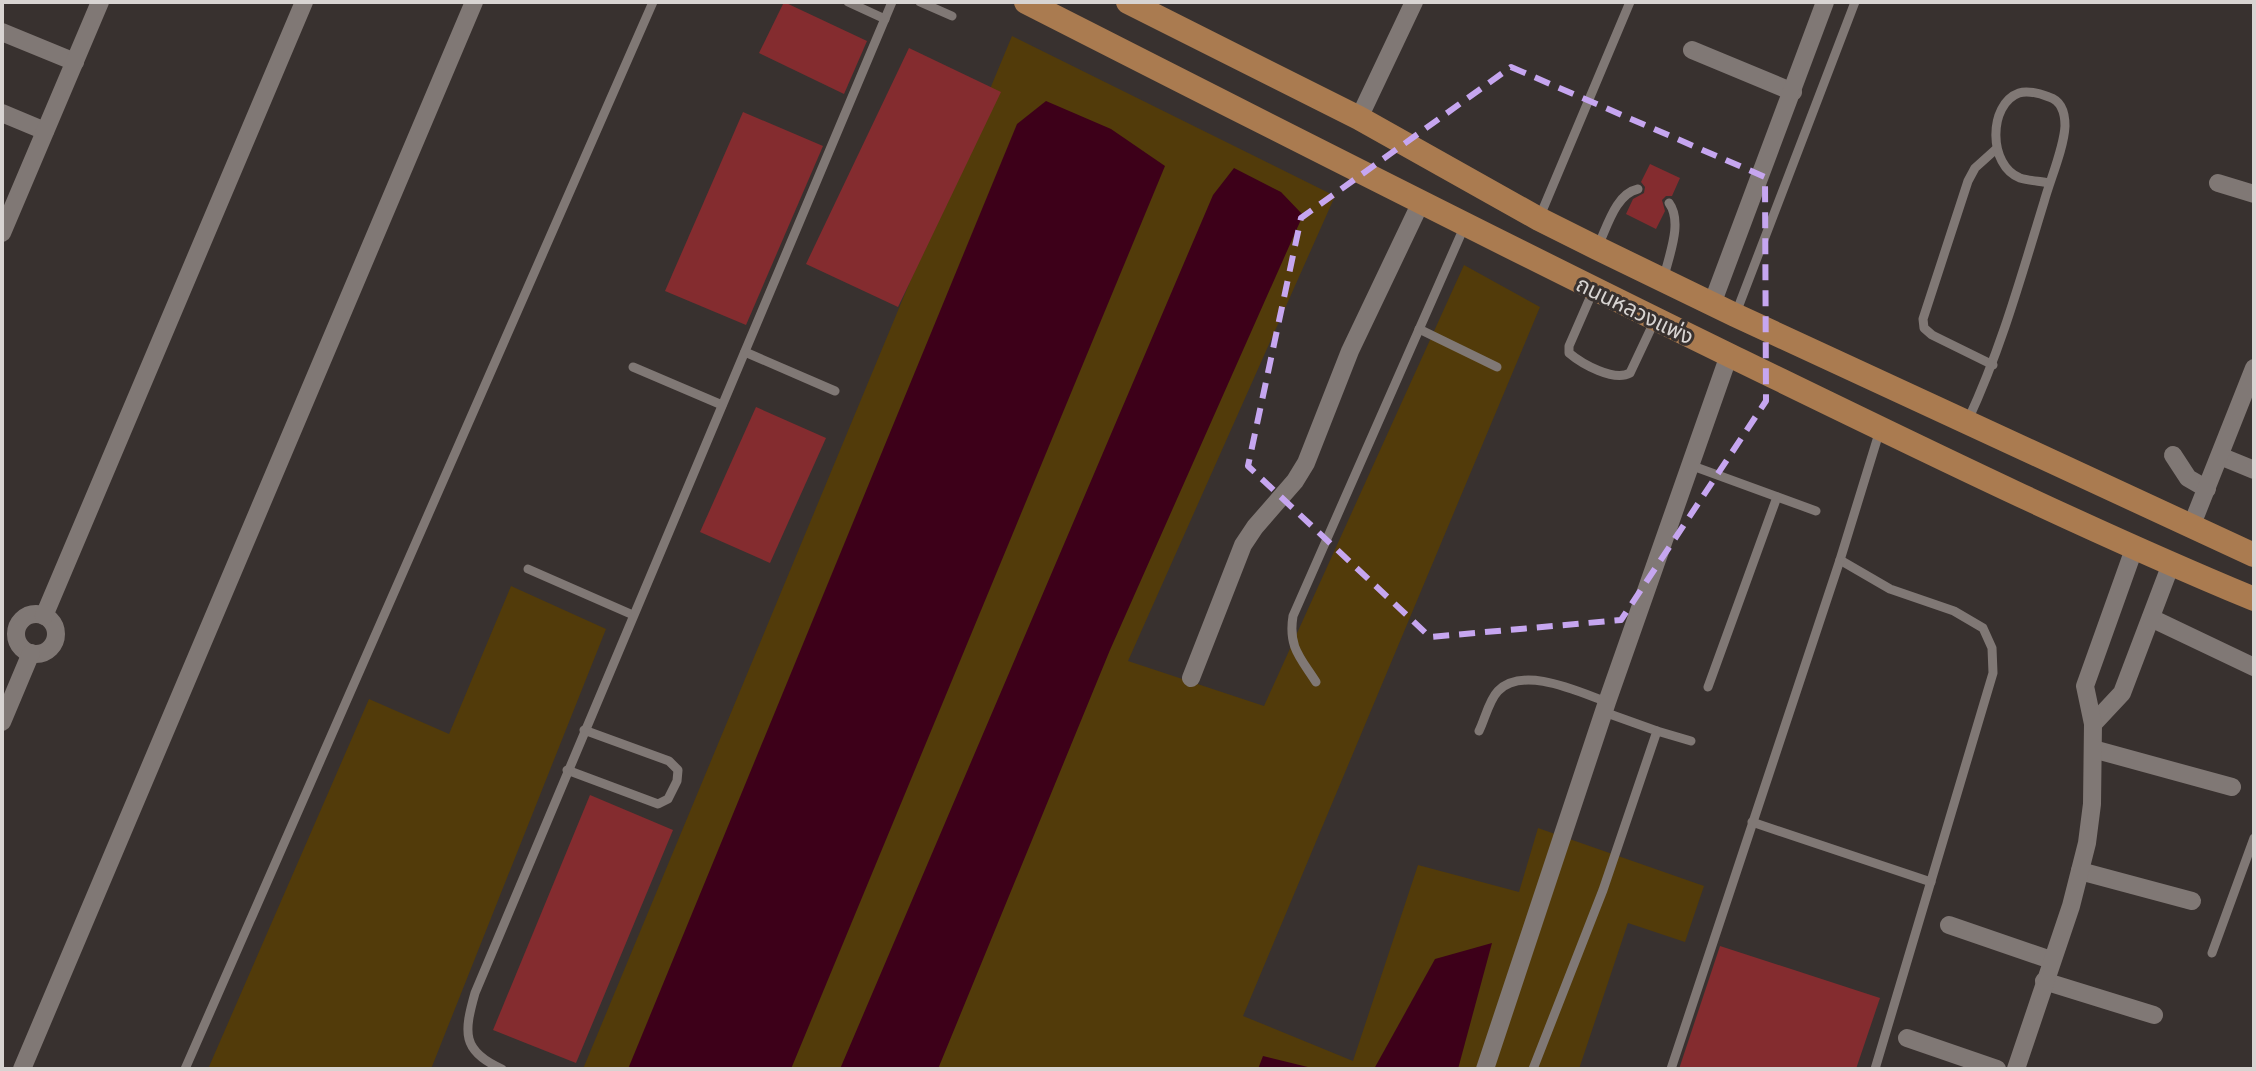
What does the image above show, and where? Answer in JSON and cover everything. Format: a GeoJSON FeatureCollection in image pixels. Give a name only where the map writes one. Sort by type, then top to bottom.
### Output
{"type":"FeatureCollection","features":[{"type":"Feature","properties":{"kind":"main road","name":"ถนนหลวงแพ่ง"},"geometry":{"type":"LineString","coordinates":[[1026,2],[1594,290],[1880,430],[2134,549],[2254,599]]}},
{"type":"Feature","properties":{"kind":"main road","name":"ถนนหลวงแพ่ง"},"geometry":{"type":"LineString","coordinates":[[1128,2],[1359,118],[1597,248],[2254,555]]}},
{"type":"Feature","properties":{"kind":"street"},"geometry":{"type":"LineString","coordinates":[[2,233],[100,2]]}},
{"type":"Feature","properties":{"kind":"street"},"geometry":{"type":"LineString","coordinates":[[44,616],[304,2]]}},
{"type":"Feature","properties":{"kind":"street"},"geometry":{"type":"LineString","coordinates":[[22,1069],[474,2]]}},
{"type":"Feature","properties":{"kind":"street"},"geometry":{"type":"LineString","coordinates":[[1359,118],[1414,2]]}},
{"type":"Feature","properties":{"kind":"street"},"geometry":{"type":"LineString","coordinates":[[1712,304],[1825,2]]}},
{"type":"Feature","properties":{"kind":"street"},"geometry":{"type":"LineString","coordinates":[[2,32],[75,62]]}},
{"type":"Feature","properties":{"kind":"street"},"geometry":{"type":"LineString","coordinates":[[1692,50],[1793,92]]}},
{"type":"Feature","properties":{"kind":"street"},"geometry":{"type":"LineString","coordinates":[[2,113],[45,131]]}},
{"type":"Feature","properties":{"kind":"street"},"geometry":{"type":"LineString","coordinates":[[2218,183],[2254,194]]}},
{"type":"Feature","properties":{"kind":"street"},"geometry":{"type":"LineString","coordinates":[[1191,678],[1243,545],[1306,463],[1350,351],[1421,202]]}},
{"type":"Feature","properties":{"kind":"street"},"geometry":{"type":"LineString","coordinates":[[1488,1068],[1605,707],[1729,355]]}},
{"type":"Feature","properties":{"kind":"street"},"geometry":{"type":"LineString","coordinates":[[2191,527],[2254,368]]}},
{"type":"Feature","properties":{"kind":"street"},"geometry":{"type":"LineString","coordinates":[[2173,455],[2188,478],[2207,489]]}},
{"type":"Feature","properties":{"kind":"street"},"geometry":{"type":"LineString","coordinates":[[2220,456],[2254,470]]}},
{"type":"Feature","properties":{"kind":"street"},"geometry":{"type":"LineString","coordinates":[[2016,1069],[2071,906],[2087,843],[2092,804],[2093,724],[2085,686],[2134,549]]}},
{"type":"Feature","properties":{"kind":"street"},"geometry":{"type":"LineString","coordinates":[[2093,724],[2122,693],[2171,564]]}},
{"type":"Feature","properties":{"kind":"street"},"geometry":{"type":"LineString","coordinates":[[31,615],[44,616],[54,624],[56,638],[44,653],[31,653],[17,640],[17,627],[20,621],[31,615]]}},
{"type":"Feature","properties":{"kind":"street"},"geometry":{"type":"LineString","coordinates":[[2151,618],[2254,667]]}},
{"type":"Feature","properties":{"kind":"street"},"geometry":{"type":"LineString","coordinates":[[2,722],[31,653]]}},
{"type":"Feature","properties":{"kind":"street"},"geometry":{"type":"LineString","coordinates":[[2093,749],[2232,787]]}},
{"type":"Feature","properties":{"kind":"street"},"geometry":{"type":"LineString","coordinates":[[2080,871],[2192,901]]}},
{"type":"Feature","properties":{"kind":"street"},"geometry":{"type":"LineString","coordinates":[[1949,925],[2051,960]]}},
{"type":"Feature","properties":{"kind":"street"},"geometry":{"type":"LineString","coordinates":[[2044,981],[2154,1015]]}},
{"type":"Feature","properties":{"kind":"street"},"geometry":{"type":"LineString","coordinates":[[1907,1038],[1997,1069]]}},
{"type":"Feature","properties":{"kind":"lane"},"geometry":{"type":"LineString","coordinates":[[185,1069],[653,2]]}},
{"type":"Feature","properties":{"kind":"lane"},"geometry":{"type":"LineString","coordinates":[[848,2],[885,19]]}},
{"type":"Feature","properties":{"kind":"lane"},"geometry":{"type":"LineString","coordinates":[[502,1069],[475,1053],[467,1040],[468,1018],[475,993],[892,2]]}},
{"type":"Feature","properties":{"kind":"lane"},"geometry":{"type":"LineString","coordinates":[[920,2],[952,16]]}},
{"type":"Feature","properties":{"kind":"lane"},"geometry":{"type":"LineString","coordinates":[[1539,219],[1630,2]]}},
{"type":"Feature","properties":{"kind":"lane"},"geometry":{"type":"LineString","coordinates":[[1735,315],[1855,2]]}},
{"type":"Feature","properties":{"kind":"lane"},"geometry":{"type":"LineString","coordinates":[[1966,423],[1993,365],[2050,183],[2065,128],[2063,108],[2053,97],[2020,93],[2009,100],[2000,113],[1995,150],[2003,165],[2018,177],[2050,183]]}},
{"type":"Feature","properties":{"kind":"lane"},"geometry":{"type":"LineString","coordinates":[[1993,365],[1932,335],[1924,328],[1923,319],[1968,181],[1975,168],[1995,150]]}},
{"type":"Feature","properties":{"kind":"lane"},"geometry":{"type":"LineString","coordinates":[[1597,248],[1621,198],[1628,191],[1638,189]]}},
{"type":"Feature","properties":{"kind":"lane"},"geometry":{"type":"LineString","coordinates":[[1664,280],[1675,221],[1669,203]]}},
{"type":"Feature","properties":{"kind":"lane"},"geometry":{"type":"LineString","coordinates":[[1316,682],[1290,635],[1293,616],[1465,225]]}},
{"type":"Feature","properties":{"kind":"lane"},"geometry":{"type":"LineString","coordinates":[[1594,290],[1569,346],[1569,353],[1575,358],[1623,377],[1630,373],[1655,320]]}},
{"type":"Feature","properties":{"kind":"lane"},"geometry":{"type":"LineString","coordinates":[[1419,329],[1497,367]]}},
{"type":"Feature","properties":{"kind":"lane"},"geometry":{"type":"LineString","coordinates":[[745,352],[835,391]]}},
{"type":"Feature","properties":{"kind":"lane"},"geometry":{"type":"LineString","coordinates":[[633,367],[722,405]]}},
{"type":"Feature","properties":{"kind":"lane"},"geometry":{"type":"LineString","coordinates":[[1671,1069],[1880,430]]}},
{"type":"Feature","properties":{"kind":"lane"},"geometry":{"type":"LineString","coordinates":[[1690,465],[1816,511]]}},
{"type":"Feature","properties":{"kind":"lane"},"geometry":{"type":"LineString","coordinates":[[1708,687],[1777,497]]}},
{"type":"Feature","properties":{"kind":"lane"},"geometry":{"type":"LineString","coordinates":[[1840,560],[1890,589],[1954,611],[1983,628],[1992,648],[1993,673],[1875,1069]]}},
{"type":"Feature","properties":{"kind":"lane"},"geometry":{"type":"LineString","coordinates":[[528,569],[633,615]]}},
{"type":"Feature","properties":{"kind":"lane"},"geometry":{"type":"LineString","coordinates":[[1479,731],[1496,692],[1510,682],[1532,680],[1555,684],[1657,731],[1691,741]]}},
{"type":"Feature","properties":{"kind":"lane"},"geometry":{"type":"LineString","coordinates":[[567,770],[658,804],[668,799],[677,781],[678,770],[669,761],[584,730]]}},
{"type":"Feature","properties":{"kind":"lane"},"geometry":{"type":"LineString","coordinates":[[1533,1069],[1603,890],[1657,731]]}},
{"type":"Feature","properties":{"kind":"lane"},"geometry":{"type":"LineString","coordinates":[[1752,822],[1931,882]]}},
{"type":"Feature","properties":{"kind":"lane"},"geometry":{"type":"LineString","coordinates":[[2212,953],[2254,838]]}},
{"type":"Feature","properties":{"kind":"highlighted area"},"geometry":{"type":"Polygon","coordinates":[[[1511,67],[1765,177],[1766,401],[1621,620],[1430,637],[1248,466],[1301,218],[1511,67]]]}},
{"type":"Feature","properties":{"kind":"shaded area"},"geometry":{"type":"Polygon","coordinates":[[[1012,36],[1335,196],[1128,661],[1264,706],[1464,265],[1540,307],[1243,1016],[1353,1061],[1418,865],[1519,892],[1538,828],[1704,886],[1685,942],[1628,923],[1579,1069],[583,1069],[1012,36]]]}},
{"type":"Feature","properties":{"kind":"shaded area"},"geometry":{"type":"Polygon","coordinates":[[[1046,101],[1111,129],[1165,166],[791,1069],[628,1069],[1017,124],[1046,101]]]}},
{"type":"Feature","properties":{"kind":"shaded area"},"geometry":{"type":"Polygon","coordinates":[[[1234,168],[1281,192],[1303,215],[1110,650],[938,1069],[840,1069],[1213,195],[1234,168]]]}},
{"type":"Feature","properties":{"kind":"shaded area"},"geometry":{"type":"Polygon","coordinates":[[[511,586],[606,629],[431,1069],[208,1069],[369,699],[449,734],[511,586]]]}},
{"type":"Feature","properties":{"kind":"shaded area"},"geometry":{"type":"Polygon","coordinates":[[[1492,943],[1458,1069],[1374,1069],[1435,959],[1492,943]]]}},
{"type":"Feature","properties":{"kind":"shaded area"},"geometry":{"type":"Polygon","coordinates":[[[1263,1056],[1316,1069],[1258,1069],[1263,1056]]]}},
{"type":"Feature","properties":{"kind":"building"},"geometry":{"type":"Polygon","coordinates":[[[784,2],[867,41],[844,94],[759,53],[784,2]]]}},
{"type":"Feature","properties":{"kind":"building"},"geometry":{"type":"Polygon","coordinates":[[[909,48],[1001,92],[898,307],[806,264],[909,48]]]}},
{"type":"Feature","properties":{"kind":"building"},"geometry":{"type":"Polygon","coordinates":[[[743,112],[823,146],[746,325],[665,291],[743,112]]]}},
{"type":"Feature","properties":{"kind":"building"},"geometry":{"type":"Polygon","coordinates":[[[1650,164],[1680,178],[1672,196],[1662,200],[1665,211],[1656,229],[1626,214],[1633,199],[1644,193],[1645,187],[1641,182],[1650,164]]]}},
{"type":"Feature","properties":{"kind":"building"},"geometry":{"type":"Polygon","coordinates":[[[756,407],[826,438],[770,563],[700,532],[756,407]]]}},
{"type":"Feature","properties":{"kind":"building"},"geometry":{"type":"Polygon","coordinates":[[[590,795],[673,830],[576,1063],[493,1030],[590,795]]]}},
{"type":"Feature","properties":{"kind":"building"},"geometry":{"type":"Polygon","coordinates":[[[1720,946],[1880,998],[1856,1069],[1679,1069],[1720,946]]]}}]}
